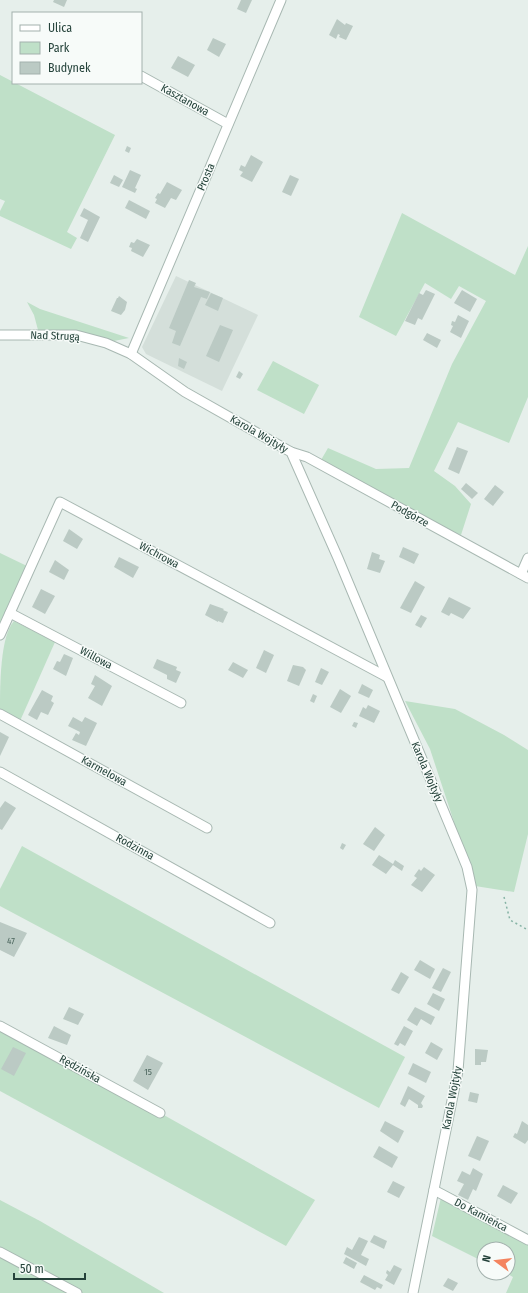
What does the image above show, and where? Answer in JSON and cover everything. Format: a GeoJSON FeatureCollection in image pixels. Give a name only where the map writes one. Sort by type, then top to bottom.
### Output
{"type":"FeatureCollection","features":[{"type":"Feature","properties":{"kind":"street","name":"Prosta"},"geometry":{"type":"LineString","coordinates":[[131,354],[281,0]]}},
{"type":"Feature","properties":{"kind":"street","name":"Kasztanowa"},"geometry":{"type":"LineString","coordinates":[[142,77],[228,124]]}},
{"type":"Feature","properties":{"kind":"street","name":"Nad Strugą"},"geometry":{"type":"LineString","coordinates":[[0,335],[76,335],[106,342],[131,354]]}},
{"type":"Feature","properties":{"kind":"street","name":"Karola Wojtyły"},"geometry":{"type":"LineString","coordinates":[[131,354],[185,392],[291,452],[338,558],[460,850],[472,890],[458,1071],[413,1293]]}},
{"type":"Feature","properties":{"kind":"street","name":"Podgórze"},"geometry":{"type":"LineString","coordinates":[[291,452],[307,457],[525,576]]}},
{"type":"Feature","properties":{"kind":"street","name":"Wichrowa"},"geometry":{"type":"LineString","coordinates":[[0,635],[60,502],[387,677]]}},
{"type":"Feature","properties":{"kind":"street"},"geometry":{"type":"LineString","coordinates":[[525,576],[528,558]]}},
{"type":"Feature","properties":{"kind":"street","name":"Willowa"},"geometry":{"type":"LineString","coordinates":[[10,613],[181,703]]}},
{"type":"Feature","properties":{"kind":"street","name":"Karmelowa"},"geometry":{"type":"LineString","coordinates":[[0,714],[207,828]]}},
{"type":"Feature","properties":{"kind":"street","name":"Rodzinna"},"geometry":{"type":"LineString","coordinates":[[0,772],[270,923]]}},
{"type":"Feature","properties":{"kind":"street","name":"Rędzińska"},"geometry":{"type":"LineString","coordinates":[[0,1026],[160,1113]]}},
{"type":"Feature","properties":{"kind":"street","name":"Do Kamieńca"},"geometry":{"type":"LineString","coordinates":[[434,1190],[528,1240]]}},
{"type":"Feature","properties":{"kind":"street"},"geometry":{"type":"LineString","coordinates":[[0,1252],[77,1293]]}},
{"type":"Feature","properties":{"kind":"path"},"geometry":{"type":"LineString","coordinates":[[504,897],[510,920],[528,930]]}},
{"type":"Feature","properties":{"kind":"shaded area"},"geometry":{"type":"Polygon","coordinates":[[[176,276],[258,315],[222,391],[146,354],[142,347],[176,276]]]}},
{"type":"Feature","properties":{"kind":"green space"},"geometry":{"type":"Polygon","coordinates":[[[0,75],[12,81],[12,84],[17,84],[115,135],[67,232],[77,238],[71,249],[0,216],[0,211],[5,201],[0,199],[0,75]]]}},
{"type":"Feature","properties":{"kind":"green space"},"geometry":{"type":"Polygon","coordinates":[[[402,213],[515,275],[528,246],[528,397],[509,443],[458,422],[434,471],[455,486],[471,504],[461,535],[422,517],[321,460],[328,448],[376,469],[409,468],[452,364],[486,301],[459,286],[451,299],[425,283],[396,336],[359,317],[402,213]]]}},
{"type":"Feature","properties":{"kind":"green space"},"geometry":{"type":"Polygon","coordinates":[[[27,302],[40,309],[129,338],[114,341],[82,333],[38,330],[34,315],[27,302]]]}},
{"type":"Feature","properties":{"kind":"green space"},"geometry":{"type":"Polygon","coordinates":[[[273,361],[319,385],[304,414],[257,390],[273,361]]]}},
{"type":"Feature","properties":{"kind":"green space"},"geometry":{"type":"Polygon","coordinates":[[[0,553],[27,566],[0,625],[0,553]]]}},
{"type":"Feature","properties":{"kind":"green space"},"geometry":{"type":"Polygon","coordinates":[[[14,621],[55,642],[20,721],[0,710],[3,649],[9,628],[14,621]]]}},
{"type":"Feature","properties":{"kind":"green space"},"geometry":{"type":"Polygon","coordinates":[[[405,701],[455,709],[504,735],[528,750],[528,834],[514,892],[475,886],[430,749],[405,701]]]}},
{"type":"Feature","properties":{"kind":"green space"},"geometry":{"type":"Polygon","coordinates":[[[22,846],[405,1057],[379,1108],[0,906],[0,889],[22,846]]]}},
{"type":"Feature","properties":{"kind":"green space"},"geometry":{"type":"Polygon","coordinates":[[[0,1023],[315,1200],[286,1246],[0,1091],[0,1023]]]}},
{"type":"Feature","properties":{"kind":"green space"},"geometry":{"type":"Polygon","coordinates":[[[443,1189],[528,1235],[528,1293],[506,1293],[511,1281],[516,1281],[516,1241],[476,1241],[476,1258],[432,1236],[443,1189]]]}},
{"type":"Feature","properties":{"kind":"green space"},"geometry":{"type":"Polygon","coordinates":[[[0,1200],[40,1221],[164,1293],[0,1293],[0,1200]]]}},
{"type":"Feature","properties":{"kind":"building"},"geometry":{"type":"Polygon","coordinates":[[[54,0],[67,0],[64,7],[53,2],[54,0]]]}},
{"type":"Feature","properties":{"kind":"building"},"geometry":{"type":"Polygon","coordinates":[[[241,0],[252,0],[246,13],[237,9],[241,0]]]}},
{"type":"Feature","properties":{"kind":"building"},"geometry":{"type":"Polygon","coordinates":[[[337,19],[345,25],[346,23],[353,26],[346,40],[339,37],[340,35],[338,34],[336,39],[329,35],[337,19]]]}},
{"type":"Feature","properties":{"kind":"building"},"geometry":{"type":"Polygon","coordinates":[[[213,38],[226,44],[219,57],[207,50],[213,38]]]}},
{"type":"Feature","properties":{"kind":"building"},"geometry":{"type":"Polygon","coordinates":[[[178,56],[195,65],[188,77],[171,68],[178,56]]]}},
{"type":"Feature","properties":{"kind":"building"},"geometry":{"type":"Polygon","coordinates":[[[127,146],[131,148],[129,153],[125,151],[127,146]]]}},
{"type":"Feature","properties":{"kind":"building"},"geometry":{"type":"Polygon","coordinates":[[[251,155],[263,162],[252,182],[240,176],[243,172],[239,170],[241,165],[245,167],[251,155]]]}},
{"type":"Feature","properties":{"kind":"building"},"geometry":{"type":"Polygon","coordinates":[[[130,170],[141,175],[135,188],[137,189],[135,193],[122,187],[130,170]]]}},
{"type":"Feature","properties":{"kind":"building"},"geometry":{"type":"Polygon","coordinates":[[[114,175],[123,180],[119,187],[110,183],[114,175]]]}},
{"type":"Feature","properties":{"kind":"building"},"geometry":{"type":"Polygon","coordinates":[[[290,175],[299,179],[291,196],[282,192],[290,175]]]}},
{"type":"Feature","properties":{"kind":"building"},"geometry":{"type":"Polygon","coordinates":[[[167,182],[182,190],[176,200],[171,198],[165,208],[155,203],[157,199],[155,198],[158,193],[160,194],[167,182]]]}},
{"type":"Feature","properties":{"kind":"building"},"geometry":{"type":"Polygon","coordinates":[[[129,200],[150,211],[146,219],[125,208],[129,200]]]}},
{"type":"Feature","properties":{"kind":"building"},"geometry":{"type":"Polygon","coordinates":[[[84,208],[100,217],[88,242],[80,238],[88,220],[80,216],[84,208]]]}},
{"type":"Feature","properties":{"kind":"building"},"geometry":{"type":"Polygon","coordinates":[[[137,239],[150,245],[143,257],[131,251],[132,248],[129,247],[131,242],[134,243],[137,239]]]}},
{"type":"Feature","properties":{"kind":"building"},"geometry":{"type":"Polygon","coordinates":[[[189,280],[196,283],[194,287],[210,292],[207,299],[201,297],[180,346],[172,343],[176,331],[169,328],[189,280]]]}},
{"type":"Feature","properties":{"kind":"building"},"geometry":{"type":"Polygon","coordinates":[[[426,290],[435,294],[422,320],[418,318],[415,325],[405,321],[419,293],[423,295],[426,290]]]}},
{"type":"Feature","properties":{"kind":"building"},"geometry":{"type":"Polygon","coordinates":[[[462,290],[477,299],[470,312],[454,303],[462,290]]]}},
{"type":"Feature","properties":{"kind":"building"},"geometry":{"type":"Polygon","coordinates":[[[211,293],[223,298],[218,311],[205,305],[211,293]]]}},
{"type":"Feature","properties":{"kind":"building"},"geometry":{"type":"Polygon","coordinates":[[[119,296],[127,302],[125,310],[121,315],[111,311],[119,296]]]}},
{"type":"Feature","properties":{"kind":"building"},"geometry":{"type":"Polygon","coordinates":[[[458,315],[469,321],[461,338],[450,332],[453,326],[451,325],[452,321],[455,322],[458,315]]]}},
{"type":"Feature","properties":{"kind":"building"},"geometry":{"type":"Polygon","coordinates":[[[220,325],[233,330],[219,362],[206,356],[220,325]]]}},
{"type":"Feature","properties":{"kind":"building"},"geometry":{"type":"Polygon","coordinates":[[[427,333],[441,340],[437,348],[423,340],[427,333]]]}},
{"type":"Feature","properties":{"kind":"building"},"geometry":{"type":"Polygon","coordinates":[[[179,358],[187,362],[184,369],[178,366],[179,358]]]}},
{"type":"Feature","properties":{"kind":"building"},"geometry":{"type":"Polygon","coordinates":[[[239,371],[243,374],[240,379],[236,377],[239,371]]]}},
{"type":"Feature","properties":{"kind":"building"},"geometry":{"type":"Polygon","coordinates":[[[457,447],[468,451],[459,474],[448,469],[457,447]]]}},
{"type":"Feature","properties":{"kind":"building"},"geometry":{"type":"Polygon","coordinates":[[[466,483],[478,493],[472,499],[461,489],[466,483]]]}},
{"type":"Feature","properties":{"kind":"building"},"geometry":{"type":"Polygon","coordinates":[[[495,485],[504,492],[493,506],[484,499],[495,485]]]}},
{"type":"Feature","properties":{"kind":"building"},"geometry":{"type":"Polygon","coordinates":[[[69,529],[83,539],[77,549],[63,541],[69,529]]]}},
{"type":"Feature","properties":{"kind":"building"},"geometry":{"type":"Polygon","coordinates":[[[403,547],[419,554],[414,564],[399,557],[403,547]]]}},
{"type":"Feature","properties":{"kind":"building"},"geometry":{"type":"Polygon","coordinates":[[[372,552],[380,555],[379,559],[385,561],[380,573],[367,569],[372,552]]]}},
{"type":"Feature","properties":{"kind":"building"},"geometry":{"type":"Polygon","coordinates":[[[119,557],[139,567],[133,578],[114,567],[119,557]]]}},
{"type":"Feature","properties":{"kind":"building"},"geometry":{"type":"Polygon","coordinates":[[[55,560],[69,570],[64,580],[49,572],[55,560]]]}},
{"type":"Feature","properties":{"kind":"building"},"geometry":{"type":"Polygon","coordinates":[[[415,581],[425,587],[411,613],[400,608],[415,581]]]}},
{"type":"Feature","properties":{"kind":"building"},"geometry":{"type":"Polygon","coordinates":[[[41,589],[55,596],[45,614],[32,607],[41,589]]]}},
{"type":"Feature","properties":{"kind":"building"},"geometry":{"type":"Polygon","coordinates":[[[449,597],[471,608],[463,619],[451,613],[449,616],[441,612],[449,597]]]}},
{"type":"Feature","properties":{"kind":"building"},"geometry":{"type":"Polygon","coordinates":[[[210,604],[228,612],[223,623],[205,615],[210,604]]]}},
{"type":"Feature","properties":{"kind":"building"},"geometry":{"type":"Polygon","coordinates":[[[421,615],[427,618],[421,628],[415,625],[421,615]]]}},
{"type":"Feature","properties":{"kind":"building"},"geometry":{"type":"Polygon","coordinates":[[[264,650],[274,655],[266,673],[256,668],[264,650]]]}},
{"type":"Feature","properties":{"kind":"building"},"geometry":{"type":"Polygon","coordinates":[[[64,654],[73,658],[66,676],[53,669],[57,661],[60,662],[64,654]]]}},
{"type":"Feature","properties":{"kind":"building"},"geometry":{"type":"Polygon","coordinates":[[[157,659],[177,667],[176,670],[181,672],[176,683],[167,679],[167,675],[153,668],[157,659]]]}},
{"type":"Feature","properties":{"kind":"building"},"geometry":{"type":"Polygon","coordinates":[[[233,662],[248,670],[243,678],[228,670],[233,662]]]}},
{"type":"Feature","properties":{"kind":"building"},"geometry":{"type":"Polygon","coordinates":[[[293,665],[303,667],[306,670],[299,686],[287,681],[293,665]]]}},
{"type":"Feature","properties":{"kind":"building"},"geometry":{"type":"Polygon","coordinates":[[[321,668],[329,672],[322,685],[315,682],[321,668]]]}},
{"type":"Feature","properties":{"kind":"building"},"geometry":{"type":"Polygon","coordinates":[[[95,675],[112,686],[102,706],[88,698],[95,686],[91,684],[95,675]]]}},
{"type":"Feature","properties":{"kind":"building"},"geometry":{"type":"Polygon","coordinates":[[[362,684],[373,690],[369,698],[358,693],[362,684]]]}},
{"type":"Feature","properties":{"kind":"building"},"geometry":{"type":"Polygon","coordinates":[[[340,689],[351,696],[341,713],[330,707],[340,689]]]}},
{"type":"Feature","properties":{"kind":"building"},"geometry":{"type":"Polygon","coordinates":[[[42,690],[53,696],[51,701],[54,703],[48,715],[41,712],[37,720],[28,715],[42,690]]]}},
{"type":"Feature","properties":{"kind":"building"},"geometry":{"type":"Polygon","coordinates":[[[313,694],[317,696],[314,703],[310,701],[313,694]]]}},
{"type":"Feature","properties":{"kind":"building"},"geometry":{"type":"Polygon","coordinates":[[[368,705],[380,711],[374,723],[359,716],[363,707],[366,709],[368,705]]]}},
{"type":"Feature","properties":{"kind":"building"},"geometry":{"type":"Polygon","coordinates":[[[73,717],[82,722],[85,717],[97,723],[86,746],[72,740],[76,733],[79,735],[80,732],[68,726],[73,717]]]}},
{"type":"Feature","properties":{"kind":"building"},"geometry":{"type":"Polygon","coordinates":[[[354,722],[358,723],[356,728],[352,726],[354,722]]]}},
{"type":"Feature","properties":{"kind":"building"},"geometry":{"type":"Polygon","coordinates":[[[0,732],[9,737],[0,756],[0,732]]]}},
{"type":"Feature","properties":{"kind":"building"},"geometry":{"type":"Polygon","coordinates":[[[5,801],[16,808],[2,830],[0,829],[0,808],[5,801]]]}},
{"type":"Feature","properties":{"kind":"building"},"geometry":{"type":"Polygon","coordinates":[[[375,827],[385,835],[374,851],[363,844],[375,827]]]}},
{"type":"Feature","properties":{"kind":"building"},"geometry":{"type":"Polygon","coordinates":[[[342,843],[346,845],[343,850],[340,848],[342,843]]]}},
{"type":"Feature","properties":{"kind":"building"},"geometry":{"type":"Polygon","coordinates":[[[379,855],[393,864],[395,860],[404,866],[402,871],[393,865],[386,874],[372,865],[379,855]]]}},
{"type":"Feature","properties":{"kind":"building"},"geometry":{"type":"Polygon","coordinates":[[[424,867],[435,875],[422,892],[411,885],[417,878],[414,876],[419,869],[421,871],[424,867]]]}},
{"type":"Feature","properties":{"kind":"building"},"geometry":{"type":"Polygon","coordinates":[[[0,922],[27,933],[14,957],[0,950],[0,922]]]}},
{"type":"Feature","properties":{"kind":"building"},"geometry":{"type":"Polygon","coordinates":[[[420,960],[435,969],[430,979],[414,970],[420,960]]]}},
{"type":"Feature","properties":{"kind":"building"},"geometry":{"type":"Polygon","coordinates":[[[443,968],[451,972],[441,992],[432,988],[443,968]]]}},
{"type":"Feature","properties":{"kind":"building"},"geometry":{"type":"Polygon","coordinates":[[[401,972],[409,977],[399,994],[391,990],[401,972]]]}},
{"type":"Feature","properties":{"kind":"building"},"geometry":{"type":"Polygon","coordinates":[[[433,993],[445,999],[439,1011],[427,1004],[433,993]]]}},
{"type":"Feature","properties":{"kind":"building"},"geometry":{"type":"Polygon","coordinates":[[[69,1007],[84,1014],[78,1025],[63,1019],[69,1007]]]}},
{"type":"Feature","properties":{"kind":"building"},"geometry":{"type":"Polygon","coordinates":[[[415,1007],[435,1017],[431,1025],[421,1019],[417,1026],[407,1020],[415,1007]]]}},
{"type":"Feature","properties":{"kind":"building"},"geometry":{"type":"Polygon","coordinates":[[[54,1026],[71,1035],[67,1045],[48,1038],[54,1026]]]}},
{"type":"Feature","properties":{"kind":"building"},"geometry":{"type":"Polygon","coordinates":[[[404,1026],[413,1031],[405,1046],[400,1043],[398,1046],[394,1044],[404,1026]]]}},
{"type":"Feature","properties":{"kind":"building"},"geometry":{"type":"Polygon","coordinates":[[[431,1042],[443,1049],[437,1060],[425,1053],[431,1042]]]}},
{"type":"Feature","properties":{"kind":"building"},"geometry":{"type":"Polygon","coordinates":[[[13,1047],[26,1053],[14,1076],[1,1069],[13,1047]]]}},
{"type":"Feature","properties":{"kind":"building"},"geometry":{"type":"Polygon","coordinates":[[[475,1049],[488,1050],[486,1062],[481,1062],[481,1065],[475,1065],[475,1049]]]}},
{"type":"Feature","properties":{"kind":"building"},"geometry":{"type":"Polygon","coordinates":[[[147,1055],[163,1063],[148,1090],[133,1081],[147,1055]]]}},
{"type":"Feature","properties":{"kind":"building"},"geometry":{"type":"Polygon","coordinates":[[[413,1063],[431,1072],[426,1083],[408,1074],[413,1063]]]}},
{"type":"Feature","properties":{"kind":"building"},"geometry":{"type":"Polygon","coordinates":[[[408,1086],[425,1096],[421,1103],[423,1106],[422,1108],[418,1108],[418,1105],[409,1099],[405,1107],[400,1104],[408,1086]]]}},
{"type":"Feature","properties":{"kind":"building"},"geometry":{"type":"Polygon","coordinates":[[[470,1092],[479,1094],[477,1103],[468,1101],[470,1092]]]}},
{"type":"Feature","properties":{"kind":"building"},"geometry":{"type":"Polygon","coordinates":[[[385,1121],[404,1131],[398,1143],[380,1131],[385,1121]]]}},
{"type":"Feature","properties":{"kind":"building"},"geometry":{"type":"Polygon","coordinates":[[[522,1121],[528,1125],[528,1140],[525,1144],[513,1137],[515,1133],[517,1134],[522,1121]]]}},
{"type":"Feature","properties":{"kind":"building"},"geometry":{"type":"Polygon","coordinates":[[[477,1136],[489,1141],[480,1161],[468,1156],[477,1136]]]}},
{"type":"Feature","properties":{"kind":"building"},"geometry":{"type":"Polygon","coordinates":[[[379,1146],[398,1157],[392,1168],[373,1157],[379,1146]]]}},
{"type":"Feature","properties":{"kind":"building"},"geometry":{"type":"Polygon","coordinates":[[[473,1168],[483,1174],[476,1191],[473,1189],[468,1200],[458,1195],[464,1184],[457,1181],[462,1171],[470,1175],[473,1168]]]}},
{"type":"Feature","properties":{"kind":"building"},"geometry":{"type":"Polygon","coordinates":[[[393,1181],[405,1187],[399,1198],[387,1192],[393,1181]]]}},
{"type":"Feature","properties":{"kind":"building"},"geometry":{"type":"Polygon","coordinates":[[[503,1185],[518,1193],[511,1204],[497,1196],[503,1185]]]}},
{"type":"Feature","properties":{"kind":"building"},"geometry":{"type":"Polygon","coordinates":[[[374,1235],[387,1241],[384,1249],[370,1242],[374,1235]]]}},
{"type":"Feature","properties":{"kind":"building"},"geometry":{"type":"Polygon","coordinates":[[[359,1237],[368,1241],[361,1255],[369,1259],[366,1266],[344,1254],[347,1247],[352,1250],[359,1237]]]}},
{"type":"Feature","properties":{"kind":"building"},"geometry":{"type":"Polygon","coordinates":[[[346,1257],[357,1263],[354,1269],[343,1263],[346,1257]]]}},
{"type":"Feature","properties":{"kind":"building"},"geometry":{"type":"Polygon","coordinates":[[[394,1265],[402,1269],[394,1285],[385,1280],[388,1275],[386,1273],[387,1270],[390,1272],[394,1265]]]}},
{"type":"Feature","properties":{"kind":"building"},"geometry":{"type":"Polygon","coordinates":[[[364,1275],[383,1285],[381,1289],[377,1287],[375,1290],[360,1282],[364,1275]]]}},
{"type":"Feature","properties":{"kind":"building"},"geometry":{"type":"Polygon","coordinates":[[[448,1278],[458,1283],[453,1291],[443,1286],[448,1278]]]}}]}
